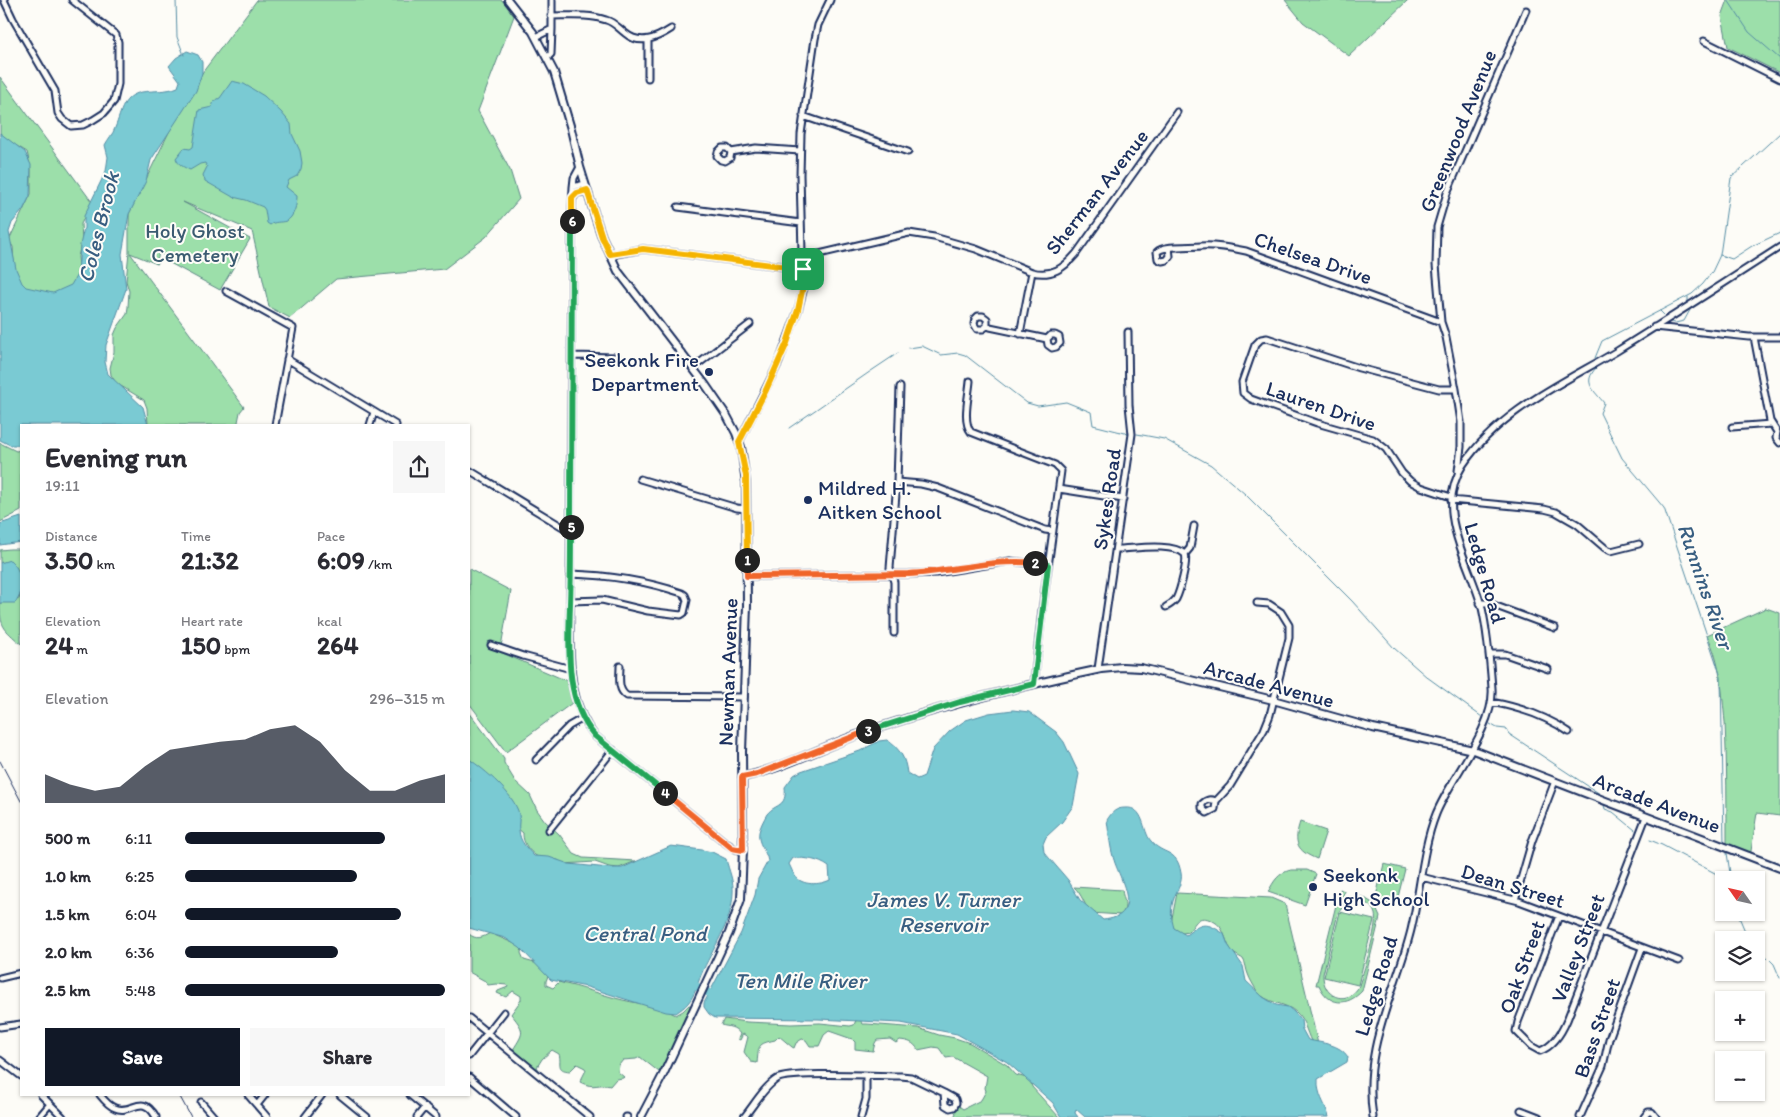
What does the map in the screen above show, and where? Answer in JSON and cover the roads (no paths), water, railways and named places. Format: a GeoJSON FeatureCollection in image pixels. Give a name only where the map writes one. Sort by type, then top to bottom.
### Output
{"type":"FeatureCollection","features":[{"type":"Feature","properties":{"kind":"main road","name":"Newman Avenue"},"geometry":{"type":"LineString","coordinates":[[508,0],[523,17],[547,58],[562,97],[580,167],[602,237],[618,271],[722,408],[736,433],[746,476],[747,576],[741,899],[738,910],[664,1073],[641,1117]]}},
{"type":"Feature","properties":{"kind":"main road","name":"Arcade Avenue"},"geometry":{"type":"LineString","coordinates":[[742,777],[757,774],[860,733],[960,702],[1098,669],[1141,668],[1273,700],[1352,723],[1471,750],[1780,868]]}},
{"type":"Feature","properties":{"kind":"street"},"geometry":{"type":"LineString","coordinates":[[4,0],[55,91],[57,106],[62,119],[71,126],[77,127],[94,120],[104,113],[114,101],[118,84],[118,42],[116,35],[72,0]]}},
{"type":"Feature","properties":{"kind":"street"},"geometry":{"type":"LineString","coordinates":[[547,58],[551,54],[552,0]]}},
{"type":"Feature","properties":{"kind":"street"},"geometry":{"type":"LineString","coordinates":[[739,442],[766,390],[787,343],[802,291],[800,152],[803,116],[818,25],[830,0]]}},
{"type":"Feature","properties":{"kind":"street","name":"Greenwood Avenue"},"geometry":{"type":"LineString","coordinates":[[1457,476],[1461,447],[1456,389],[1446,337],[1441,322],[1436,264],[1437,227],[1440,211],[1447,193],[1526,10]]}},
{"type":"Feature","properties":{"kind":"street"},"geometry":{"type":"LineString","coordinates":[[551,16],[605,19],[632,37],[648,40],[672,29]]}},
{"type":"Feature","properties":{"kind":"street"},"geometry":{"type":"LineString","coordinates":[[536,37],[552,29]]}},
{"type":"Feature","properties":{"kind":"street"},"geometry":{"type":"LineString","coordinates":[[648,40],[648,78]]}},
{"type":"Feature","properties":{"kind":"street"},"geometry":{"type":"LineString","coordinates":[[1704,41],[1780,79]]}},
{"type":"Feature","properties":{"kind":"street","name":"Sherman Avenue"},"geometry":{"type":"LineString","coordinates":[[802,258],[909,233],[934,237],[976,249],[1032,272],[1050,273],[1066,264],[1107,212],[1177,112]]}},
{"type":"Feature","properties":{"kind":"street"},"geometry":{"type":"LineString","coordinates":[[803,116],[908,152]]}},
{"type":"Feature","properties":{"kind":"street"},"geometry":{"type":"LineString","coordinates":[[730,152],[756,148],[800,152]]}},
{"type":"Feature","properties":{"kind":"street"},"geometry":{"type":"LineString","coordinates":[[580,167],[572,187],[570,600],[573,689],[583,718],[595,736],[726,843],[735,849],[743,850]]}},
{"type":"Feature","properties":{"kind":"street"},"geometry":{"type":"LineString","coordinates":[[572,187],[586,187]]}},
{"type":"Feature","properties":{"kind":"street"},"geometry":{"type":"LineString","coordinates":[[572,198],[586,187]]}},
{"type":"Feature","properties":{"kind":"street"},"geometry":{"type":"LineString","coordinates":[[678,207],[801,223]]}},
{"type":"Feature","properties":{"kind":"street","name":"Chelsea Drive"},"geometry":{"type":"LineString","coordinates":[[1170,248],[1213,246],[1246,251],[1441,322]]}},
{"type":"Feature","properties":{"kind":"street","name":"Ledge Road"},"geometry":{"type":"LineString","coordinates":[[1373,1117],[1371,1088],[1373,1054],[1409,936],[1436,816],[1489,713],[1491,702],[1489,654],[1480,603],[1453,523],[1451,498],[1457,476],[1474,450],[1496,425],[1517,410],[1654,327],[1780,247]]}},
{"type":"Feature","properties":{"kind":"street"},"geometry":{"type":"LineString","coordinates":[[610,254],[643,249],[803,269]]}},
{"type":"Feature","properties":{"kind":"street"},"geometry":{"type":"LineString","coordinates":[[1020,334],[1032,272]]}},
{"type":"Feature","properties":{"kind":"street"},"geometry":{"type":"LineString","coordinates":[[226,291],[291,326],[293,330],[275,424]]}},
{"type":"Feature","properties":{"kind":"street"},"geometry":{"type":"LineString","coordinates":[[693,368],[750,324]]}},
{"type":"Feature","properties":{"kind":"street"},"geometry":{"type":"LineString","coordinates":[[987,326],[1047,339]]}},
{"type":"Feature","properties":{"kind":"street"},"geometry":{"type":"LineString","coordinates":[[1654,327],[1754,337],[1780,337]]}},
{"type":"Feature","properties":{"kind":"street","name":"Sykes Road"},"geometry":{"type":"LineString","coordinates":[[1098,669],[1132,434],[1129,405],[1128,332]]}},
{"type":"Feature","properties":{"kind":"street"},"geometry":{"type":"LineString","coordinates":[[1754,337],[1771,424],[1779,432],[1776,438],[1780,443]]}},
{"type":"Feature","properties":{"kind":"street","name":"Lauren Drive"},"geometry":{"type":"LineString","coordinates":[[1451,498],[1426,490],[1410,481],[1402,473],[1386,449],[1373,439],[1317,423],[1252,399],[1244,394],[1242,386],[1255,345],[1259,340],[1267,338],[1348,365],[1439,389],[1456,389]]}},
{"type":"Feature","properties":{"kind":"street"},"geometry":{"type":"LineString","coordinates":[[572,356],[617,357]]}},
{"type":"Feature","properties":{"kind":"street"},"geometry":{"type":"LineString","coordinates":[[287,359],[394,424]]}},
{"type":"Feature","properties":{"kind":"street"},"geometry":{"type":"LineString","coordinates":[[970,381],[966,419],[971,432],[1055,465],[1060,469],[1061,475],[1034,684]]}},
{"type":"Feature","properties":{"kind":"street"},"geometry":{"type":"LineString","coordinates":[[894,633],[894,582],[890,568],[897,482],[900,386]]}},
{"type":"Feature","properties":{"kind":"street"},"geometry":{"type":"LineString","coordinates":[[370,424],[374,412]]}},
{"type":"Feature","properties":{"kind":"street"},"geometry":{"type":"LineString","coordinates":[[1732,427],[1771,424]]}},
{"type":"Feature","properties":{"kind":"street"},"geometry":{"type":"LineString","coordinates":[[1461,447],[1474,450]]}},
{"type":"Feature","properties":{"kind":"street"},"geometry":{"type":"LineString","coordinates":[[470,471],[571,532]]}},
{"type":"Feature","properties":{"kind":"street"},"geometry":{"type":"LineString","coordinates":[[640,479],[746,509]]}},
{"type":"Feature","properties":{"kind":"street"},"geometry":{"type":"LineString","coordinates":[[897,482],[938,488],[1045,530],[1053,531]]}},
{"type":"Feature","properties":{"kind":"street"},"geometry":{"type":"LineString","coordinates":[[1059,489],[1123,499]]}},
{"type":"Feature","properties":{"kind":"street"},"geometry":{"type":"LineString","coordinates":[[1451,498],[1544,509],[1568,518],[1611,551],[1639,544]]}},
{"type":"Feature","properties":{"kind":"street"},"geometry":{"type":"LineString","coordinates":[[1185,554],[1190,548],[1194,526]]}},
{"type":"Feature","properties":{"kind":"street"},"geometry":{"type":"LineString","coordinates":[[1116,549],[1156,546],[1180,550],[1185,554],[1186,562],[1177,597],[1172,604],[1166,607]]}},
{"type":"Feature","properties":{"kind":"street"},"geometry":{"type":"LineString","coordinates":[[747,576],[892,575],[936,572],[1010,561],[1048,565]]}},
{"type":"Feature","properties":{"kind":"street"},"geometry":{"type":"LineString","coordinates":[[570,574],[606,575],[649,584],[685,595],[687,600],[684,613],[681,614],[648,610],[602,600],[570,600]]}},
{"type":"Feature","properties":{"kind":"street"},"geometry":{"type":"LineString","coordinates":[[1216,801],[1238,774],[1264,730],[1289,638],[1289,625],[1281,612],[1269,604],[1257,603]]}},
{"type":"Feature","properties":{"kind":"street"},"geometry":{"type":"LineString","coordinates":[[1480,603],[1488,603],[1555,628]]}},
{"type":"Feature","properties":{"kind":"street"},"geometry":{"type":"LineString","coordinates":[[491,645],[571,670]]}},
{"type":"Feature","properties":{"kind":"street"},"geometry":{"type":"LineString","coordinates":[[1489,654],[1505,654],[1548,669]]}},
{"type":"Feature","properties":{"kind":"street"},"geometry":{"type":"LineString","coordinates":[[620,666],[620,689],[627,696],[744,697]]}},
{"type":"Feature","properties":{"kind":"street"},"geometry":{"type":"LineString","coordinates":[[1491,702],[1525,710],[1557,723],[1569,732]]}},
{"type":"Feature","properties":{"kind":"street"},"geometry":{"type":"LineString","coordinates":[[536,760],[569,726],[583,718]]}},
{"type":"Feature","properties":{"kind":"street"},"geometry":{"type":"LineString","coordinates":[[548,830],[613,750]]}},
{"type":"Feature","properties":{"kind":"street"},"geometry":{"type":"LineString","coordinates":[[1515,900],[1532,841],[1555,781]]}},
{"type":"Feature","properties":{"kind":"street","name":"Valley Street"},"geometry":{"type":"LineString","coordinates":[[1517,1029],[1520,1037],[1540,1051],[1546,1049],[1562,1032],[1646,817]]}},
{"type":"Feature","properties":{"kind":"street","name":"Dean Street"},"geometry":{"type":"LineString","coordinates":[[1421,877],[1515,900],[1679,961]]}},
{"type":"Feature","properties":{"kind":"street","name":"Oak Street"},"geometry":{"type":"LineString","coordinates":[[1517,1029],[1559,916]]}},
{"type":"Feature","properties":{"kind":"street","name":"Bass Street"},"geometry":{"type":"LineString","coordinates":[[1580,1117],[1603,1066],[1609,1038],[1642,948]]}},
{"type":"Feature","properties":{"kind":"street"},"geometry":{"type":"LineString","coordinates":[[0,978],[20,973]]}},
{"type":"Feature","properties":{"kind":"street"},"geometry":{"type":"LineString","coordinates":[[470,1055],[504,1012]]}},
{"type":"Feature","properties":{"kind":"street"},"geometry":{"type":"LineString","coordinates":[[470,1019],[590,1117]]}},
{"type":"Feature","properties":{"kind":"street"},"geometry":{"type":"LineString","coordinates":[[0,1027],[20,1024]]}},
{"type":"Feature","properties":{"kind":"street"},"geometry":{"type":"LineString","coordinates":[[0,1060],[20,1075]]}},
{"type":"Feature","properties":{"kind":"street"},"geometry":{"type":"LineString","coordinates":[[744,1117],[770,1085],[783,1076],[911,1077],[944,1093]]}},
{"type":"Feature","properties":{"kind":"street"},"geometry":{"type":"LineString","coordinates":[[861,1117],[866,1099],[866,1076]]}},
{"type":"Feature","properties":{"kind":"street"},"geometry":{"type":"LineString","coordinates":[[470,1078],[516,1117]]}},
{"type":"Feature","properties":{"kind":"street"},"geometry":{"type":"LineString","coordinates":[[42,1096],[63,1117]]}},
{"type":"Feature","properties":{"kind":"street"},"geometry":{"type":"LineString","coordinates":[[101,1096],[113,1107],[124,1109],[137,1104],[143,1104],[152,1110],[156,1117]]}},
{"type":"Feature","properties":{"kind":"street"},"geometry":{"type":"LineString","coordinates":[[249,1096],[267,1117]]}},
{"type":"Feature","properties":{"kind":"street"},"geometry":{"type":"LineString","coordinates":[[257,1105],[264,1096]]}},
{"type":"Feature","properties":{"kind":"street"},"geometry":{"type":"LineString","coordinates":[[305,1117],[321,1096]]}},
{"type":"Feature","properties":{"kind":"street"},"geometry":{"type":"LineString","coordinates":[[341,1096],[365,1116]]}},
{"type":"Feature","properties":{"kind":"street"},"geometry":{"type":"LineString","coordinates":[[411,1096],[436,1117]]}},
{"type":"Feature","properties":{"kind":"street"},"geometry":{"type":"LineString","coordinates":[[201,1102],[214,1117]]}},
{"type":"Feature","properties":{"kind":"street"},"geometry":{"type":"LineString","coordinates":[[39,1117],[50,1104]]}},
{"type":"Feature","properties":{"kind":"street"},"geometry":{"type":"LineString","coordinates":[[416,1117],[425,1107]]}},
{"type":"Feature","properties":{"kind":"street"},"geometry":{"type":"LineString","coordinates":[[121,1116],[124,1109]]}},
{"type":"Feature","properties":{"kind":"street"},"geometry":{"type":"LineString","coordinates":[[1521,1110],[1539,1117]]}},
{"type":"Feature","properties":{"kind":"street"},"geometry":{"type":"LineString","coordinates":[[1644,1117],[1648,1112],[1652,1112],[1656,1117]]}},
{"type":"Feature","properties":{"kind":"water"},"geometry":{"type":"Polygon","coordinates":[[[187,51],[198,55],[202,62],[202,73],[196,91],[151,160],[146,181],[129,214],[122,254],[126,289],[106,345],[105,362],[108,374],[143,407],[148,424],[20,424],[20,445],[10,445],[0,440],[0,133],[25,152],[31,165],[30,196],[23,210],[12,223],[9,232],[16,269],[22,283],[26,287],[53,293],[71,285],[78,273],[84,216],[106,171],[108,157],[105,145],[114,130],[124,105],[135,94],[169,90],[178,87],[180,81],[169,66],[176,58],[187,51]]]}},
{"type":"Feature","properties":{"kind":"water"},"geometry":{"type":"Polygon","coordinates":[[[232,81],[244,84],[264,96],[291,124],[292,134],[300,151],[302,163],[297,176],[289,180],[286,187],[297,196],[293,214],[286,221],[270,225],[267,223],[263,207],[233,197],[205,181],[203,175],[207,167],[205,163],[190,170],[183,167],[176,158],[184,148],[190,149],[193,147],[199,110],[212,107],[214,101],[220,98],[232,81]]]}},
{"type":"Feature","properties":{"kind":"water"},"geometry":{"type":"Polygon","coordinates":[[[20,517],[20,542],[0,545],[0,524],[20,517]]]}},
{"type":"Feature","properties":{"kind":"water"},"geometry":{"type":"Polygon","coordinates":[[[10,560],[20,575],[20,595],[15,603],[0,603],[0,563],[10,560]]]}},
{"type":"Feature","properties":{"kind":"water","name":"James V. Turner Reservoir"},"geometry":{"type":"Polygon","coordinates":[[[1013,710],[1029,712],[1056,732],[1064,742],[1079,774],[1073,806],[1062,822],[1046,837],[1043,844],[1044,852],[1068,880],[1080,900],[1103,920],[1115,917],[1126,906],[1127,898],[1112,852],[1107,820],[1119,809],[1131,808],[1140,815],[1151,841],[1160,849],[1173,856],[1179,865],[1181,880],[1171,910],[1174,928],[1186,935],[1196,928],[1205,925],[1213,927],[1224,934],[1228,945],[1243,966],[1246,981],[1263,997],[1276,1005],[1288,1007],[1294,1012],[1301,1020],[1302,1029],[1308,1040],[1336,1047],[1345,1053],[1348,1057],[1347,1062],[1318,1079],[1320,1095],[1329,1117],[1085,1117],[1076,1109],[1075,1113],[1078,1117],[1061,1117],[1053,1103],[1007,1062],[957,1034],[901,1023],[818,1019],[715,1018],[709,1014],[704,1007],[704,1003],[741,933],[755,895],[758,879],[768,861],[759,840],[760,828],[767,814],[783,802],[785,787],[794,775],[860,751],[879,741],[887,740],[901,754],[907,773],[917,779],[924,776],[933,749],[950,731],[966,720],[989,713],[1013,710]],[[793,858],[789,864],[794,875],[802,882],[811,884],[830,880],[829,867],[825,864],[807,859],[793,858]]]}},
{"type":"Feature","properties":{"kind":"water","name":"Central Pond"},"geometry":{"type":"Polygon","coordinates":[[[470,760],[491,776],[516,806],[519,814],[521,838],[534,856],[549,857],[569,864],[622,868],[671,846],[712,852],[726,859],[733,889],[729,915],[694,993],[684,1007],[676,1013],[666,1012],[587,987],[551,980],[520,948],[505,938],[470,928],[470,760]]]}},
{"type":"Feature","properties":{"kind":"waterway","name":"Coles Brook"},"geometry":{"type":"LineString","coordinates":[[176,0],[177,37],[184,55]]}},
{"type":"Feature","properties":{"kind":"waterway","name":"Runnins River"},"geometry":{"type":"LineString","coordinates":[[1728,0],[1749,32],[1780,59]]}},
{"type":"Feature","properties":{"kind":"waterway","name":"Runnins River"},"geometry":{"type":"LineString","coordinates":[[1595,358],[1602,341],[1692,294],[1703,284],[1712,272],[1720,255],[1731,178],[1780,133]]}},
{"type":"Feature","properties":{"kind":"waterway"},"geometry":{"type":"LineString","coordinates":[[1720,255],[1732,259],[1752,246],[1780,233]]}},
{"type":"Feature","properties":{"kind":"waterway","name":"Runnins River"},"geometry":{"type":"LineString","coordinates":[[1688,297],[1688,302]]}},
{"type":"Feature","properties":{"kind":"waterway","name":"Runnins River"},"geometry":{"type":"LineString","coordinates":[[1671,322],[1684,321],[1690,310]]}},
{"type":"Feature","properties":{"kind":"waterway","name":"Runnins River"},"geometry":{"type":"LineString","coordinates":[[1660,311],[1665,316]]}},
{"type":"Feature","properties":{"kind":"waterway"},"geometry":{"type":"LineString","coordinates":[[909,348],[922,346],[941,355],[958,353],[965,355],[1027,403],[1038,406],[1066,402],[1091,412],[1093,425],[1129,434]]}},
{"type":"Feature","properties":{"kind":"waterway"},"geometry":{"type":"LineString","coordinates":[[789,428],[898,353]]}},
{"type":"Feature","properties":{"kind":"waterway","name":"Runnins River"},"geometry":{"type":"LineString","coordinates":[[1596,368],[1592,373],[1590,382],[1593,390],[1604,403],[1600,413],[1622,458],[1664,508],[1721,677],[1724,842]]}},
{"type":"Feature","properties":{"kind":"waterway"},"geometry":{"type":"LineString","coordinates":[[1137,434],[1164,439],[1211,465],[1245,494],[1352,601],[1394,648],[1427,677],[1482,717]]}},
{"type":"Feature","properties":{"kind":"waterway"},"geometry":{"type":"LineString","coordinates":[[1490,724],[1497,728],[1506,729],[1509,734],[1606,798]]}},
{"type":"Feature","properties":{"kind":"waterway"},"geometry":{"type":"LineString","coordinates":[[1604,805],[1605,809],[1613,812],[1635,830]]}},
{"type":"Feature","properties":{"kind":"waterway"},"geometry":{"type":"LineString","coordinates":[[1650,840],[1715,873]]}},
{"type":"Feature","properties":{"kind":"waterway","name":"Runnins River"},"geometry":{"type":"LineString","coordinates":[[1727,853],[1730,871]]}},
{"type":"Feature","properties":{"kind":"waterway","name":"Runnins River"},"geometry":{"type":"LineString","coordinates":[[1741,921],[1745,931]]}},
{"type":"Feature","properties":{"kind":"waterway","name":"Runnins River"},"geometry":{"type":"LineString","coordinates":[[1765,955],[1774,964],[1780,978]]}},
{"type":"Feature","properties":{"kind":"waterway","name":"Ten Mile River"},"geometry":{"type":"LineString","coordinates":[[690,983],[717,997]]}},
{"type":"Feature","properties":{"kind":"railway"},"geometry":{"type":"LineString","coordinates":[[0,761],[20,799]]}},
{"type":"Feature","properties":{"kind":"railway"},"geometry":{"type":"LineString","coordinates":[[180,1096],[191,1117]]}},
{"type":"Feature","properties":{"kind":"place","name":"Seekonk Fire Department"},"geometry":{"type":"Point","coordinates":[709,372]}},
{"type":"Feature","properties":{"kind":"place","name":"Mildred H. Aitken School"},"geometry":{"type":"Point","coordinates":[808,500]}},
{"type":"Feature","properties":{"kind":"place","name":"Seekonk High School"},"geometry":{"type":"Point","coordinates":[1313,887]}},
{"type":"Feature","properties":{"kind":"park label","name":"Holy Ghost Cemetery"},"geometry":{"type":"Point","coordinates":[195,243]}}]}
